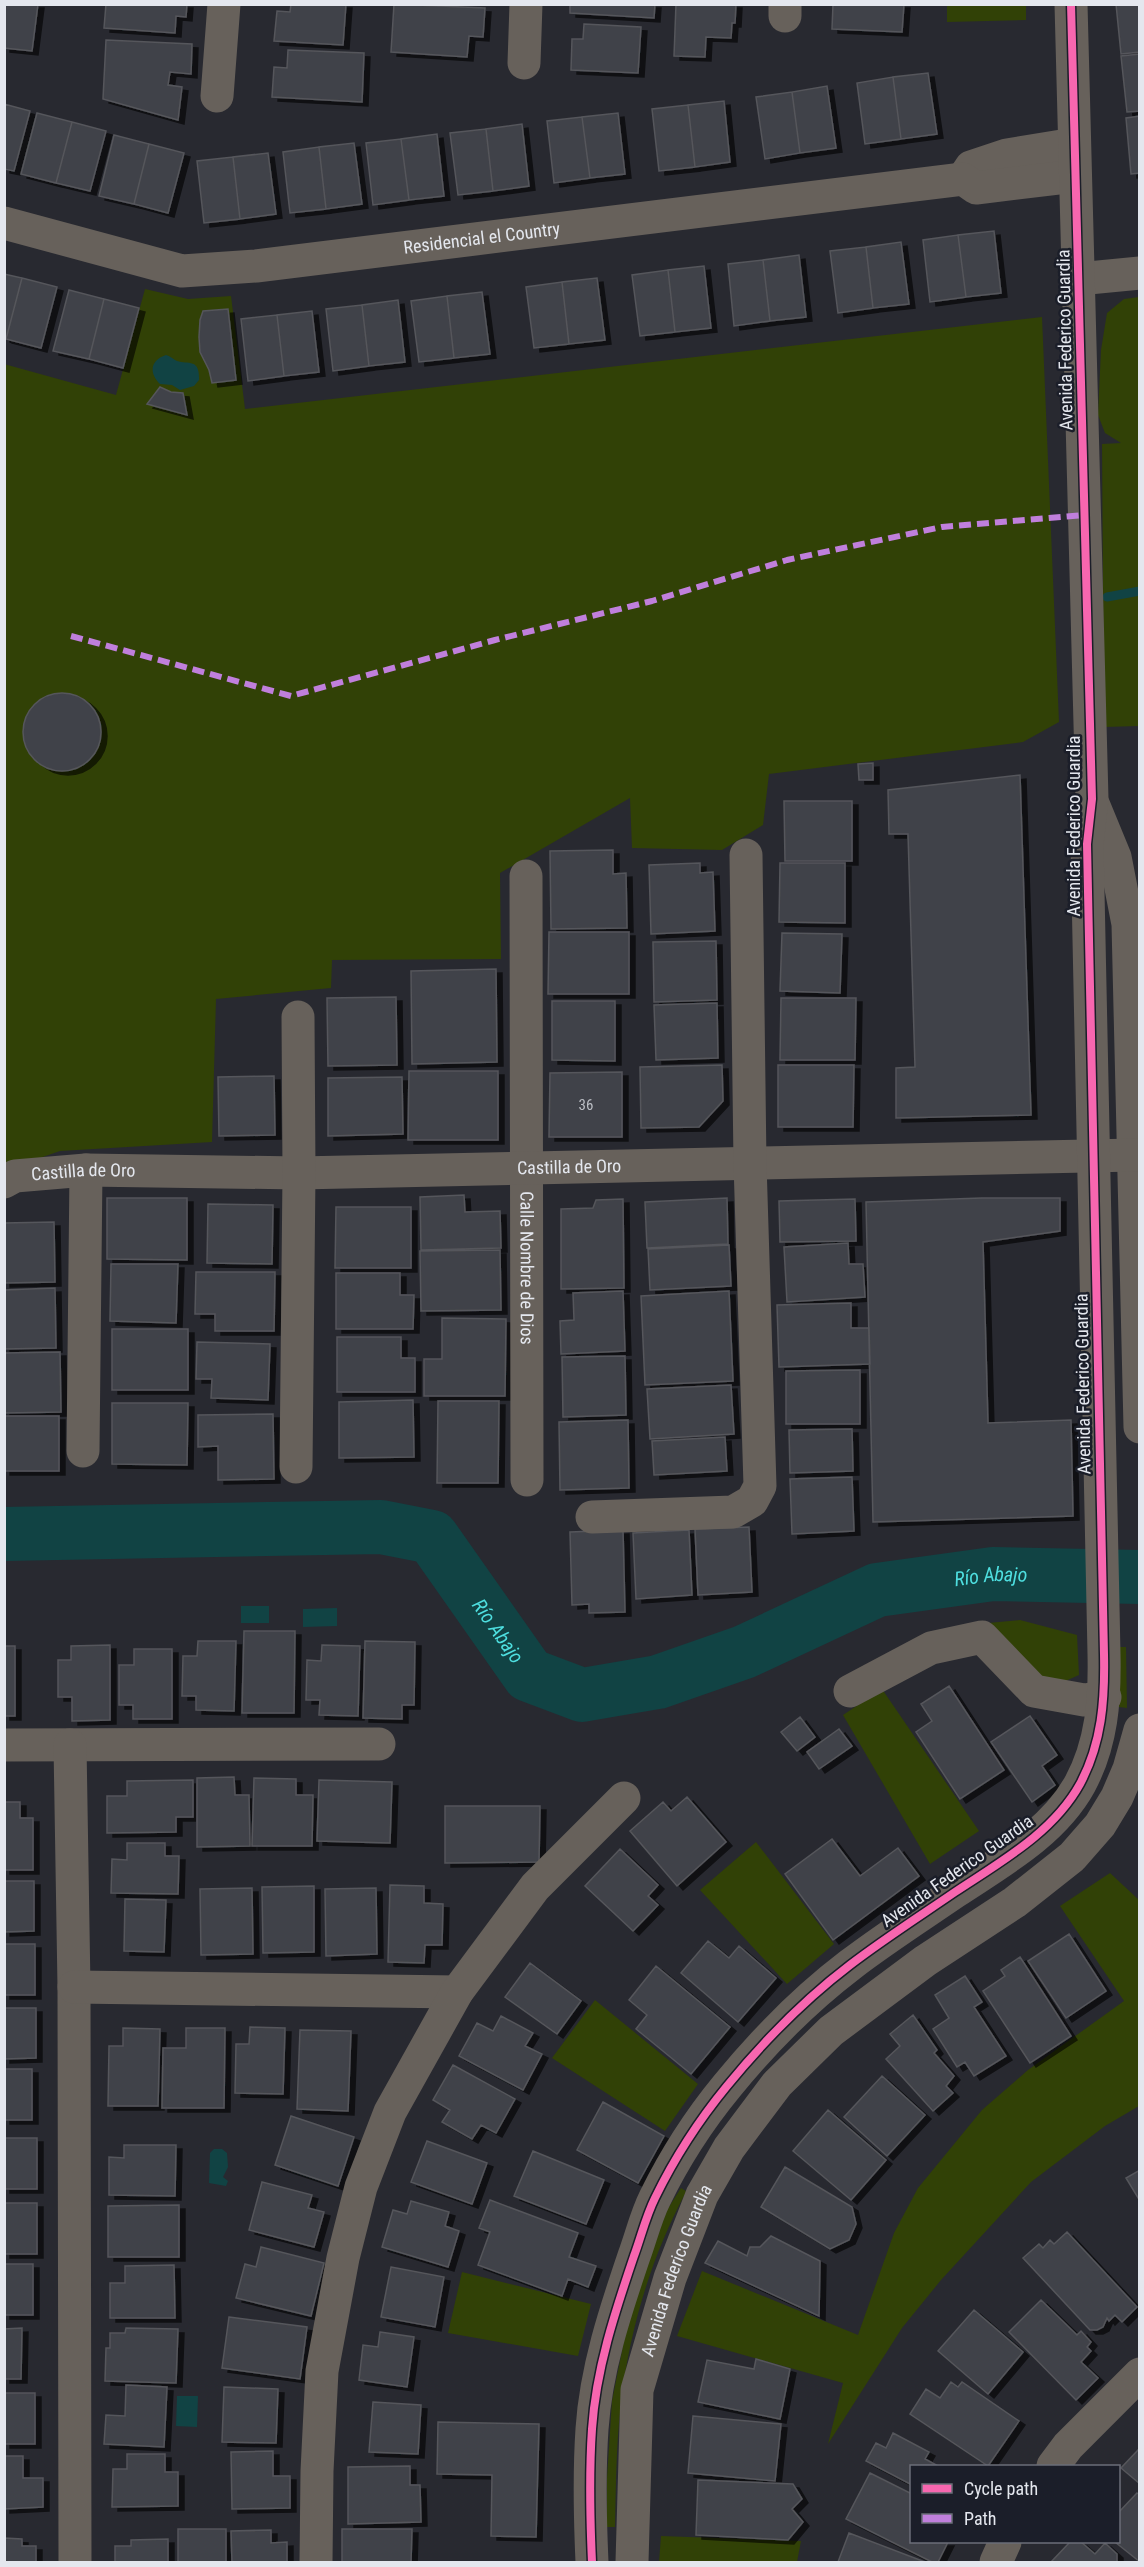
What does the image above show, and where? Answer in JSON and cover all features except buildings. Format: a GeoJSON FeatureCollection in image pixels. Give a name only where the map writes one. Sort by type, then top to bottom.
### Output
{"type":"FeatureCollection","features":[{"type":"Feature","properties":{"kind":"street"},"geometry":{"type":"LineString","coordinates":[[217,96],[224,4]]}},
{"type":"Feature","properties":{"kind":"street"},"geometry":{"type":"LineString","coordinates":[[524,63],[526,4]]}},
{"type":"Feature","properties":{"kind":"street","name":"Avenida Federico Guardia"},"geometry":{"type":"LineString","coordinates":[[592,2562],[590,2504],[592,2427],[599,2380],[612,2322],[654,2200],[697,2127],[751,2058],[816,1994],[849,1966],[1004,1860],[1048,1826],[1079,1785],[1094,1752],[1101,1725],[1105,1697],[1092,1156],[1088,844],[1092,799],[1071,4]]}},
{"type":"Feature","properties":{"kind":"street","name":"Residencial el Country"},"geometry":{"type":"LineString","coordinates":[[4,223],[182,271],[256,266],[963,179],[976,188],[1075,160]]}},
{"type":"Feature","properties":{"kind":"street"},"geometry":{"type":"LineString","coordinates":[[1078,279],[1140,273]]}},
{"type":"Feature","properties":{"kind":"street","name":"Avenida Federico Guardia"},"geometry":{"type":"LineString","coordinates":[[1092,799],[1115,857],[1128,924],[1138,1230],[1140,1426]]}},
{"type":"Feature","properties":{"kind":"street"},"geometry":{"type":"LineString","coordinates":[[592,1516],[733,1512],[752,1501],[759,1486],[750,1163],[746,855]]}},
{"type":"Feature","properties":{"kind":"street","name":"Calle Nombre de Dios"},"geometry":{"type":"LineString","coordinates":[[526,876],[527,1480]]}},
{"type":"Feature","properties":{"kind":"street"},"geometry":{"type":"LineString","coordinates":[[296,1467],[298,1017]]}},
{"type":"Feature","properties":{"kind":"street","name":"Castilla de Oro"},"geometry":{"type":"LineString","coordinates":[[4,1182],[15,1176],[86,1170],[299,1173],[1135,1155]]}},
{"type":"Feature","properties":{"kind":"street"},"geometry":{"type":"LineString","coordinates":[[83,1451],[86,1170]]}},
{"type":"Feature","properties":{"kind":"street"},"geometry":{"type":"LineString","coordinates":[[1095,1230],[1138,1230]]}},
{"type":"Feature","properties":{"kind":"street"},"geometry":{"type":"LineString","coordinates":[[849,1691],[931,1648],[982,1637],[1034,1691],[1084,1701],[1105,1697]]}},
{"type":"Feature","properties":{"kind":"street","name":"Avenida Federico Guardia"},"geometry":{"type":"LineString","coordinates":[[632,2562],[637,2391],[670,2278],[702,2195],[729,2148],[777,2084],[831,2031],[925,1960],[1015,1902],[1072,1857],[1100,1826],[1134,1771],[1140,1730]]}},
{"type":"Feature","properties":{"kind":"street"},"geometry":{"type":"LineString","coordinates":[[4,1745],[379,1744]]}},
{"type":"Feature","properties":{"kind":"street"},"geometry":{"type":"LineString","coordinates":[[70,1745],[74,1987],[75,2562]]}},
{"type":"Feature","properties":{"kind":"street"},"geometry":{"type":"LineString","coordinates":[[1094,1752],[1134,1771]]}},
{"type":"Feature","properties":{"kind":"street"},"geometry":{"type":"LineString","coordinates":[[316,2562],[317,2471],[322,2371],[344,2258],[361,2187],[390,2112],[457,1992],[535,1887],[624,1798]]}},
{"type":"Feature","properties":{"kind":"street"},"geometry":{"type":"LineString","coordinates":[[74,1987],[457,1992]]}},
{"type":"Feature","properties":{"kind":"street"},"geometry":{"type":"LineString","coordinates":[[697,2127],[729,2148]]}},
{"type":"Feature","properties":{"kind":"street"},"geometry":{"type":"LineString","coordinates":[[1054,2465],[1068,2446],[1140,2374]]}},
{"type":"Feature","properties":{"kind":"street"},"geometry":{"type":"LineString","coordinates":[[996,2562],[1004,2543]]}},
{"type":"Feature","properties":{"kind":"green space"},"geometry":{"type":"Polygon","coordinates":[[[947,5],[1026,5],[1026,20],[947,22],[947,5]]]}},
{"type":"Feature","properties":{"kind":"green space"},"geometry":{"type":"Polygon","coordinates":[[[145,289],[188,299],[231,296],[245,409],[1042,317],[1059,722],[1023,742],[769,774],[763,825],[722,850],[632,848],[630,798],[500,873],[501,959],[332,960],[331,988],[216,999],[212,1142],[60,1151],[5,1170],[4,364],[116,395],[145,289]]]}},
{"type":"Feature","properties":{"kind":"green space"},"geometry":{"type":"Polygon","coordinates":[[[1139,297],[1139,726],[1104,727],[1102,444],[1121,443],[1105,433],[1098,415],[1101,350],[1107,313],[1124,299],[1139,297]]]}},
{"type":"Feature","properties":{"kind":"green space"},"geometry":{"type":"Polygon","coordinates":[[[1020,1620],[1077,1635],[1079,1675],[1061,1683],[1038,1681],[988,1623],[1020,1620]]]}},
{"type":"Feature","properties":{"kind":"green space"},"geometry":{"type":"Polygon","coordinates":[[[1119,1647],[1126,1647],[1127,1708],[1119,1707],[1119,1647]]]}},
{"type":"Feature","properties":{"kind":"green space"},"geometry":{"type":"Polygon","coordinates":[[[882,1689],[979,1831],[930,1864],[843,1715],[882,1689]]]}},
{"type":"Feature","properties":{"kind":"green space"},"geometry":{"type":"Polygon","coordinates":[[[756,1842],[834,1944],[787,1984],[700,1890],[756,1842]]]}},
{"type":"Feature","properties":{"kind":"green space"},"geometry":{"type":"Polygon","coordinates":[[[1110,1873],[1139,1900],[1139,2106],[1105,2126],[1031,2182],[941,2280],[902,2328],[828,2444],[843,2383],[677,2336],[702,2271],[858,2335],[894,2233],[918,2188],[982,2110],[1028,2070],[1124,2001],[1060,1906],[1110,1873]]]}},
{"type":"Feature","properties":{"kind":"green space"},"geometry":{"type":"Polygon","coordinates":[[[595,2000],[698,2084],[665,2131],[552,2058],[595,2000]]]}},
{"type":"Feature","properties":{"kind":"green space"},"geometry":{"type":"Polygon","coordinates":[[[681,2188],[686,2191],[652,2269],[630,2349],[619,2419],[615,2527],[607,2527],[607,2478],[612,2401],[629,2316],[667,2210],[681,2188]]]}},
{"type":"Feature","properties":{"kind":"green space"},"geometry":{"type":"Polygon","coordinates":[[[462,2272],[591,2304],[578,2356],[448,2333],[462,2272]]]}},
{"type":"Feature","properties":{"kind":"green space"},"geometry":{"type":"Polygon","coordinates":[[[661,2536],[801,2541],[797,2562],[659,2562],[661,2536]]]}},
{"type":"Feature","properties":{"kind":"shaded area"},"geometry":{"type":"Polygon","coordinates":[[[166,355],[179,362],[195,365],[199,372],[199,380],[194,386],[180,390],[172,385],[160,384],[156,380],[153,371],[154,363],[166,355]]]}},
{"type":"Feature","properties":{"kind":"shaded area"},"geometry":{"type":"Polygon","coordinates":[[[241,1606],[269,1606],[269,1623],[241,1623],[241,1606]]]}},
{"type":"Feature","properties":{"kind":"shaded area"},"geometry":{"type":"Polygon","coordinates":[[[337,1608],[337,1626],[303,1627],[303,1609],[337,1608]]]}},
{"type":"Feature","properties":{"kind":"shaded area"},"geometry":{"type":"Polygon","coordinates":[[[214,2149],[222,2149],[227,2153],[228,2167],[223,2177],[228,2181],[226,2186],[209,2183],[210,2153],[214,2149]]]}},
{"type":"Feature","properties":{"kind":"shaded area"},"geometry":{"type":"Polygon","coordinates":[[[177,2396],[198,2396],[197,2427],[176,2426],[177,2396]]]}},
{"type":"Feature","properties":{"kind":"waterway"},"geometry":{"type":"LineString","coordinates":[[1107,597],[1140,591]]}},
{"type":"Feature","properties":{"kind":"waterway","name":"Río Abajo"},"geometry":{"type":"LineString","coordinates":[[4,1534],[381,1527],[432,1537],[529,1675],[582,1695],[658,1682],[744,1652],[877,1590],[993,1574],[1140,1577]]}},
{"type":"Feature","properties":{"kind":"marked path"},"geometry":{"type":"LineString","coordinates":[[71,636],[291,696],[495,640],[652,601],[787,560],[942,527],[1084,515]]}},
{"type":"Feature","properties":{"kind":"cycle path"},"geometry":{"type":"LineString","coordinates":[[592,2562],[591,2446],[594,2407],[602,2363],[620,2298],[649,2212],[679,2154],[727,2086],[785,2022],[816,1992],[876,1946],[1007,1858],[1055,1817],[1080,1784],[1093,1753],[1101,1721],[1104,1654],[1087,844],[1092,799],[1071,4]]}}]}
